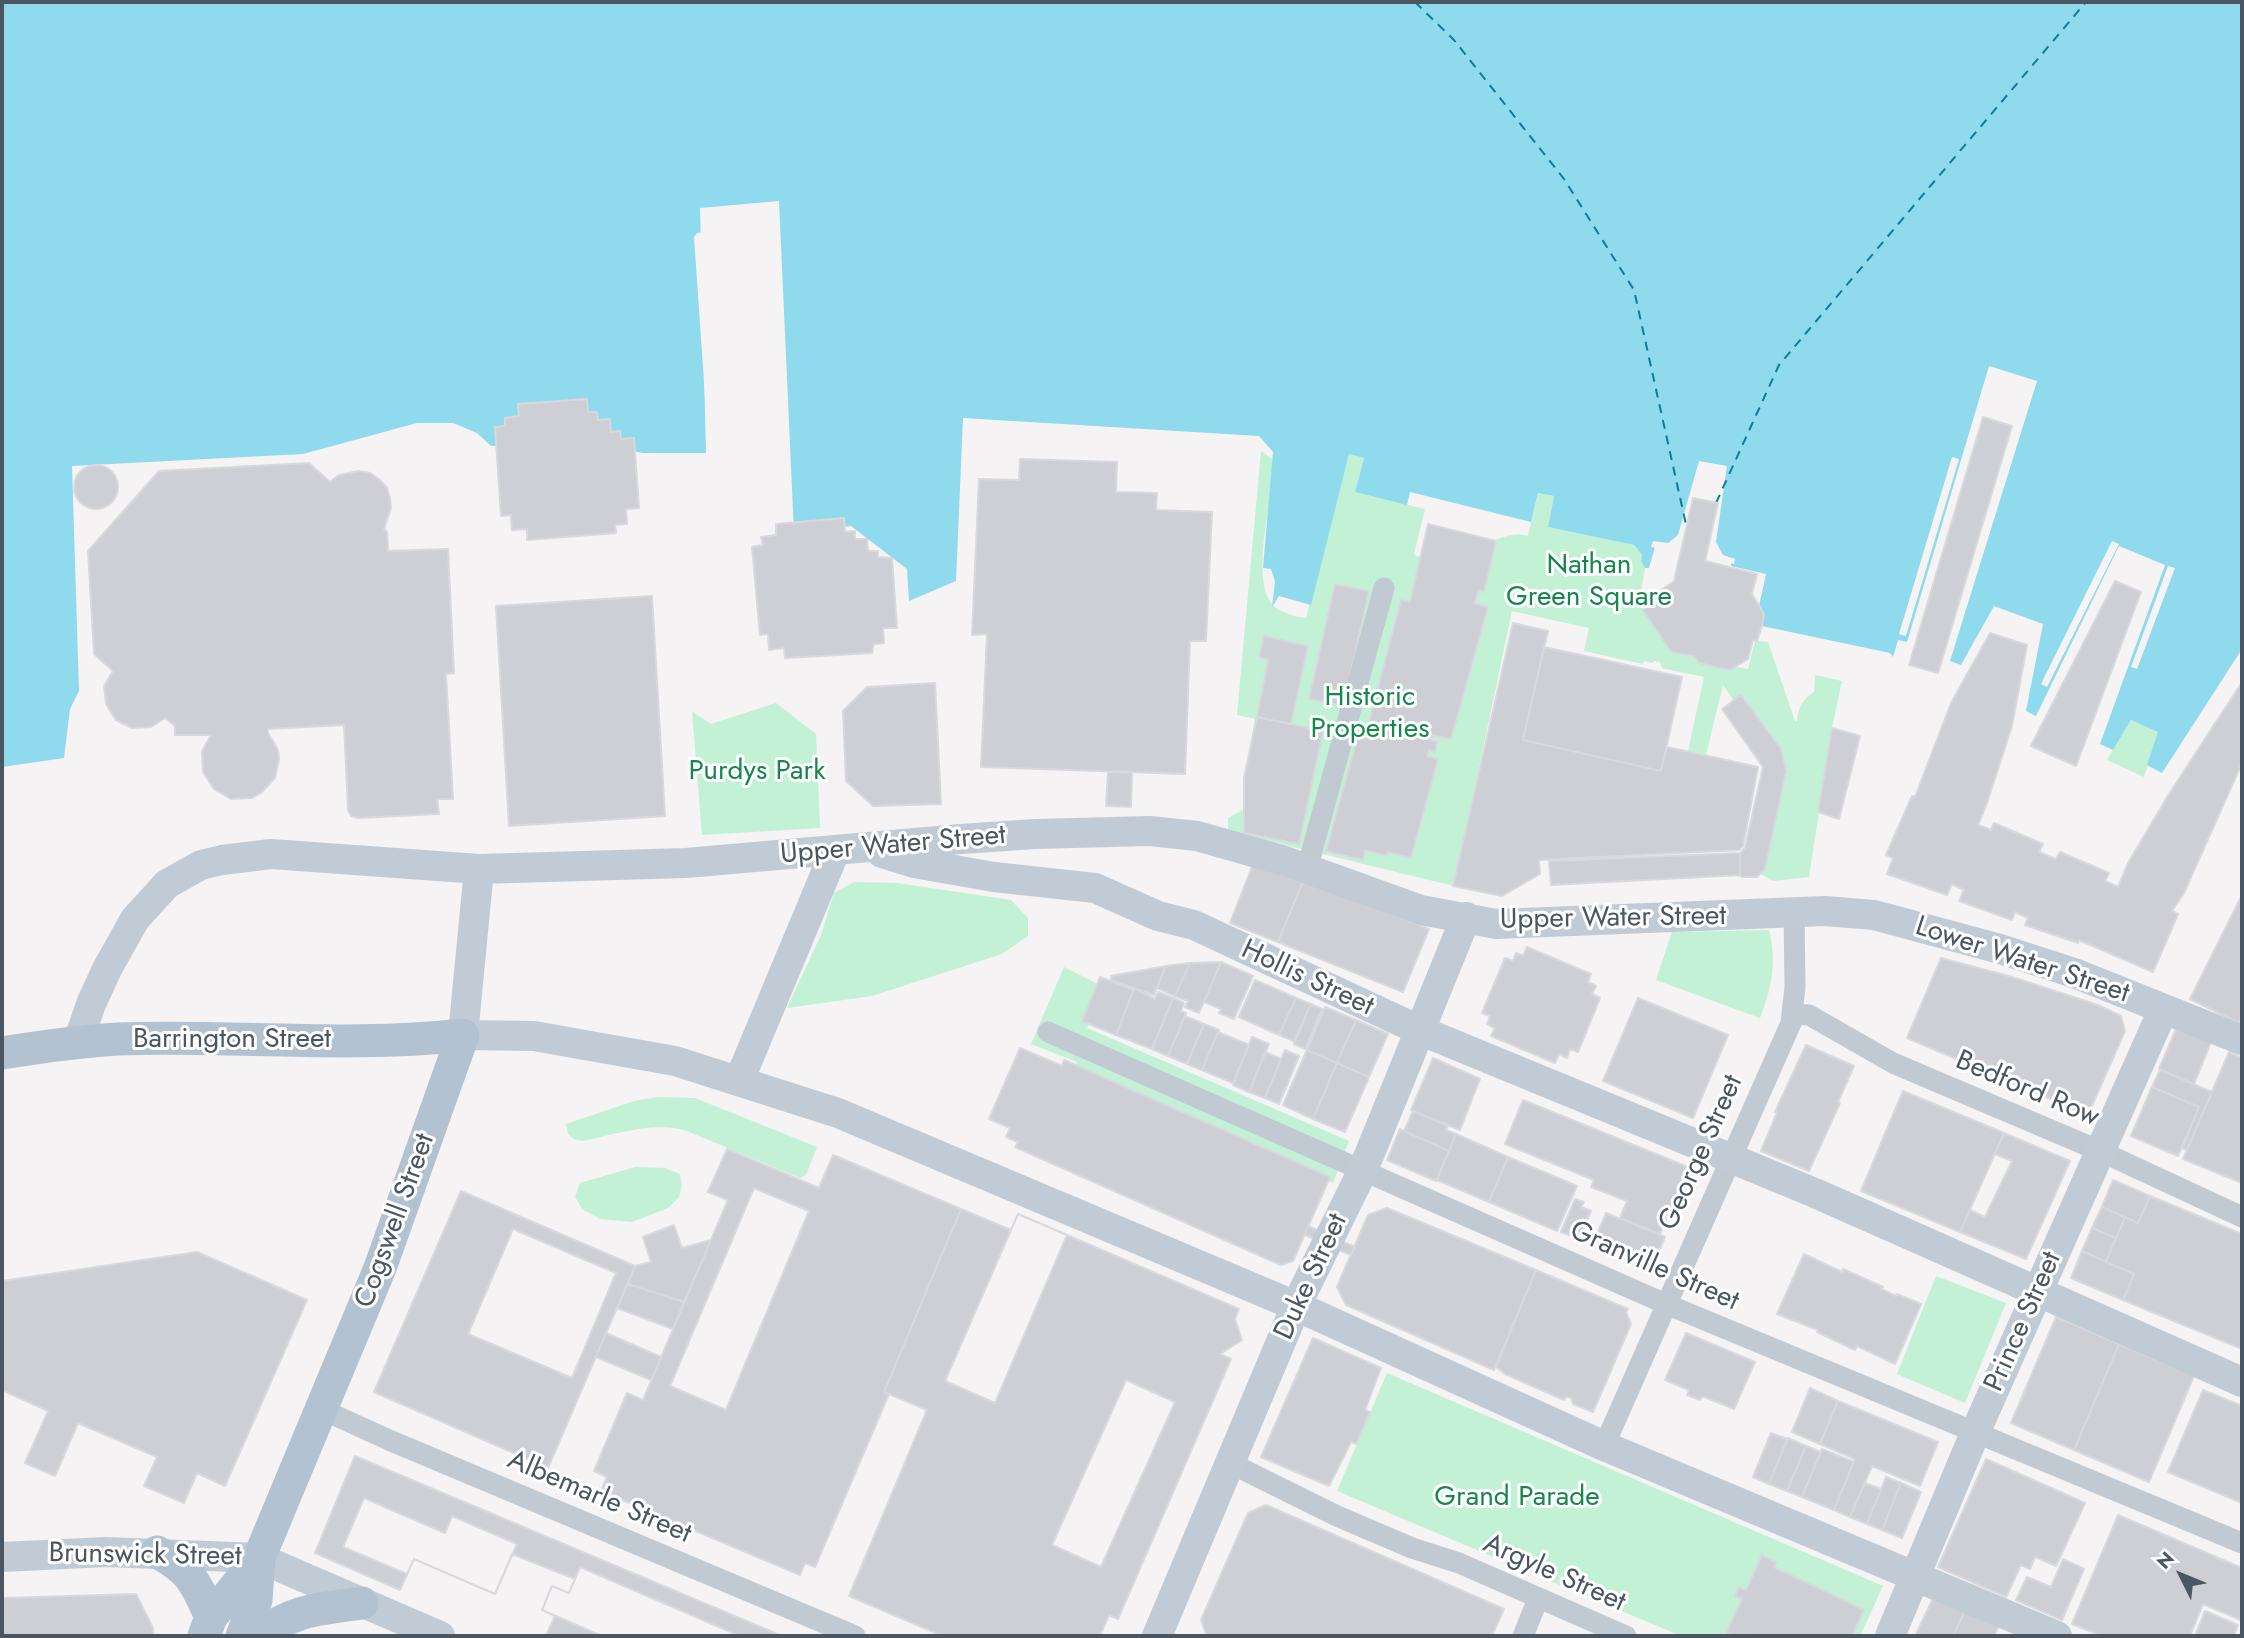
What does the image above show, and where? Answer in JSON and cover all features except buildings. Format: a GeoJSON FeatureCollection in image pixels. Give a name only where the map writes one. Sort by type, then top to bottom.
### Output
{"type":"FeatureCollection","features":[{"type":"Feature","properties":{"kind":"main road","name":"Barrington Street"},"geometry":{"type":"LineString","coordinates":[[2,1053],[119,1039],[286,1042],[463,1035]]}},
{"type":"Feature","properties":{"kind":"main road","name":"Cogswell Street"},"geometry":{"type":"LineString","coordinates":[[207,1627],[259,1558],[380,1268],[463,1035]]}},
{"type":"Feature","properties":{"kind":"main road"},"geometry":{"type":"LineString","coordinates":[[157,1552],[181,1565],[195,1581],[207,1627]]}},
{"type":"Feature","properties":{"kind":"main road","name":"Cogswell Street"},"geometry":{"type":"LineString","coordinates":[[242,1636],[256,1600],[259,1558]]}},
{"type":"Feature","properties":{"kind":"main road"},"geometry":{"type":"LineString","coordinates":[[259,1636],[274,1625],[305,1611],[362,1603]]}},
{"type":"Feature","properties":{"kind":"street"},"geometry":{"type":"LineString","coordinates":[[1307,869],[1384,588]]}},
{"type":"Feature","properties":{"kind":"street","name":"Upper Water Street"},"geometry":{"type":"LineString","coordinates":[[78,1042],[91,1004],[135,919],[167,884],[201,865],[271,854],[479,869],[686,863],[1035,834],[1150,831],[1197,836],[1307,869],[1422,910],[1466,916],[1496,924],[1794,912]]}},
{"type":"Feature","properties":{"kind":"street","name":"Hollis Street"},"geometry":{"type":"LineString","coordinates":[[870,849],[914,863],[994,877],[1096,888],[1158,916],[1194,925],[1419,1030],[1815,1193],[2242,1382]]}},
{"type":"Feature","properties":{"kind":"street"},"geometry":{"type":"LineString","coordinates":[[739,1082],[835,852]]}},
{"type":"Feature","properties":{"kind":"street","name":"Cogswell Street"},"geometry":{"type":"LineString","coordinates":[[463,1035],[479,869]]}},
{"type":"Feature","properties":{"kind":"street","name":"Lower Water Street"},"geometry":{"type":"LineString","coordinates":[[1794,912],[1825,911],[1874,915],[1944,932],[2074,973],[2242,1040]]}},
{"type":"Feature","properties":{"kind":"street","name":"George Street"},"geometry":{"type":"LineString","coordinates":[[1604,1446],[1793,1014],[1796,932],[1794,912]]}},
{"type":"Feature","properties":{"kind":"street","name":"Duke Street"},"geometry":{"type":"LineString","coordinates":[[1157,1636],[1296,1306],[1363,1170],[1466,916]]}},
{"type":"Feature","properties":{"kind":"street","name":"Prince Street"},"geometry":{"type":"LineString","coordinates":[[1890,1636],[1975,1433],[2163,1010]]}},
{"type":"Feature","properties":{"kind":"street","name":"Bedford Row"},"geometry":{"type":"LineString","coordinates":[[1793,1014],[1809,1015],[1893,1063],[2100,1151],[2242,1217]]}},
{"type":"Feature","properties":{"kind":"street","name":"Granville Street"},"geometry":{"type":"LineString","coordinates":[[1048,1032],[1666,1304],[2242,1543]]}},
{"type":"Feature","properties":{"kind":"street"},"geometry":{"type":"LineString","coordinates":[[463,1035],[547,1039],[675,1061],[838,1113],[1296,1306],[1604,1446],[2057,1636]]}},
{"type":"Feature","properties":{"kind":"street","name":"Albemarle Street"},"geometry":{"type":"LineString","coordinates":[[321,1409],[388,1440],[855,1636]]}},
{"type":"Feature","properties":{"kind":"street","name":"Argyle Street"},"geometry":{"type":"LineString","coordinates":[[1230,1463],[1336,1516],[1412,1548],[1460,1563],[1626,1636]]}},
{"type":"Feature","properties":{"kind":"street","name":"Brunswick Street"},"geometry":{"type":"LineString","coordinates":[[2,1557],[157,1552],[259,1558],[440,1636]]}},
{"type":"Feature","properties":{"kind":"street"},"geometry":{"type":"LineString","coordinates":[[1523,1636],[1538,1599]]}},
{"type":"Feature","properties":{"kind":"green space","name":"Historic Properties"},"geometry":{"type":"Polygon","coordinates":[[[1261,451],[1272,459],[1276,467],[1264,541],[1263,581],[1267,596],[1275,607],[1286,613],[1306,618],[1349,454],[1364,458],[1355,492],[1425,509],[1414,554],[1416,556],[1435,561],[1448,560],[1507,536],[1528,536],[1538,493],[1554,496],[1548,527],[1634,545],[1642,555],[1641,561],[1645,568],[1639,603],[1671,652],[1748,669],[1755,641],[1768,642],[1795,721],[1802,704],[1814,692],[1815,675],[1842,681],[1809,877],[1773,881],[1757,872],[1782,771],[1723,685],[1706,755],[1688,751],[1704,677],[1662,668],[1660,662],[1644,661],[1643,664],[1584,651],[1589,628],[1512,611],[1454,886],[1228,831],[1228,818],[1243,810],[1244,778],[1255,719],[1237,715],[1261,451]]]}},
{"type":"Feature","properties":{"kind":"green space","name":"Purdys Park"},"geometry":{"type":"Polygon","coordinates":[[[776,703],[816,734],[820,828],[702,835],[692,711],[711,724],[776,703]]]}},
{"type":"Feature","properties":{"kind":"green space"},"geometry":{"type":"Polygon","coordinates":[[[2131,720],[2159,732],[2144,777],[2107,760],[2131,720]]]}},
{"type":"Feature","properties":{"kind":"green space"},"geometry":{"type":"Polygon","coordinates":[[[854,882],[897,883],[1011,900],[1028,918],[1028,936],[1002,954],[872,996],[787,1008],[821,935],[834,893],[854,882]]]}},
{"type":"Feature","properties":{"kind":"green space"},"geometry":{"type":"Polygon","coordinates":[[[1769,930],[1773,954],[1772,975],[1760,1018],[1656,980],[1672,932],[1769,930]]]}},
{"type":"Feature","properties":{"kind":"green space"},"geometry":{"type":"Polygon","coordinates":[[[1064,967],[1104,987],[1087,1028],[1349,1141],[1333,1183],[1073,1072],[1077,1062],[1031,1044],[1064,967]]]}},
{"type":"Feature","properties":{"kind":"green space"},"geometry":{"type":"Polygon","coordinates":[[[657,1097],[695,1098],[817,1147],[806,1175],[800,1178],[674,1128],[648,1128],[583,1141],[568,1134],[566,1124],[634,1101],[657,1097]]]}},
{"type":"Feature","properties":{"kind":"green space"},"geometry":{"type":"Polygon","coordinates":[[[635,1167],[665,1168],[680,1174],[682,1185],[679,1197],[668,1208],[632,1222],[600,1219],[582,1209],[575,1197],[580,1183],[635,1167]]]}},
{"type":"Feature","properties":{"kind":"green space"},"geometry":{"type":"Polygon","coordinates":[[[1936,1276],[2006,1303],[1965,1403],[1897,1374],[1936,1276]]]}},
{"type":"Feature","properties":{"kind":"green space","name":"Grand Parade"},"geometry":{"type":"Polygon","coordinates":[[[1387,1373],[1883,1586],[1860,1636],[1852,1636],[1864,1610],[1774,1567],[1776,1562],[1762,1555],[1746,1590],[1739,1587],[1735,1595],[1742,1599],[1727,1632],[1734,1636],[1681,1636],[1337,1491],[1387,1373]]]}},
{"type":"Feature","properties":{"kind":"water"},"geometry":{"type":"Polygon","coordinates":[[[2,2],[2242,2],[2242,649],[2162,773],[2147,765],[2158,732],[2131,720],[2113,750],[2100,744],[2165,565],[2119,546],[2036,716],[2026,711],[2043,624],[1994,606],[1961,665],[1950,661],[2037,381],[1989,366],[1907,642],[1898,640],[1893,657],[1890,653],[1762,626],[1764,614],[1759,606],[1766,574],[1731,566],[1731,563],[1655,547],[1649,568],[1645,568],[1641,561],[1642,555],[1634,545],[1548,527],[1554,496],[1538,493],[1531,522],[1410,492],[1407,505],[1355,492],[1364,458],[1349,454],[1311,605],[1279,596],[1272,607],[1275,582],[1271,569],[1263,568],[1273,452],[1259,436],[963,418],[956,581],[909,601],[907,569],[851,526],[794,533],[779,201],[700,208],[706,453],[643,453],[576,441],[491,446],[477,433],[453,423],[417,423],[303,454],[72,466],[79,691],[70,709],[64,758],[2,767],[2,2]]]}},
{"type":"Feature","properties":{"kind":"pier"},"geometry":{"type":"Polygon","coordinates":[[[704,232],[709,454],[694,237],[697,233],[704,232]]]}},
{"type":"Feature","properties":{"kind":"pier"},"geometry":{"type":"Polygon","coordinates":[[[1952,457],[1959,459],[1906,636],[1899,634],[1952,457]]]}},
{"type":"Feature","properties":{"kind":"pier"},"geometry":{"type":"Polygon","coordinates":[[[1699,461],[1727,466],[1716,542],[1723,555],[1735,559],[1734,564],[1651,547],[1653,541],[1668,543],[1678,535],[1699,461]]]}},
{"type":"Feature","properties":{"kind":"pier"},"geometry":{"type":"Polygon","coordinates":[[[2112,541],[2119,544],[2047,687],[2041,684],[2112,541]]]}},
{"type":"Feature","properties":{"kind":"pier"},"geometry":{"type":"Polygon","coordinates":[[[2168,566],[2175,568],[2137,669],[2131,667],[2168,566]]]}},
{"type":"Feature","properties":{"kind":"ferry route"},"geometry":{"type":"LineString","coordinates":[[1415,2],[1454,40],[1564,179],[1634,290],[1687,529]]}},
{"type":"Feature","properties":{"kind":"ferry route"},"geometry":{"type":"LineString","coordinates":[[1716,503],[1779,365],[2086,2]]}},
{"type":"Feature","properties":{"kind":"park label","name":"Nathan Green Square"},"geometry":{"type":"Point","coordinates":[1589,582]}}]}
